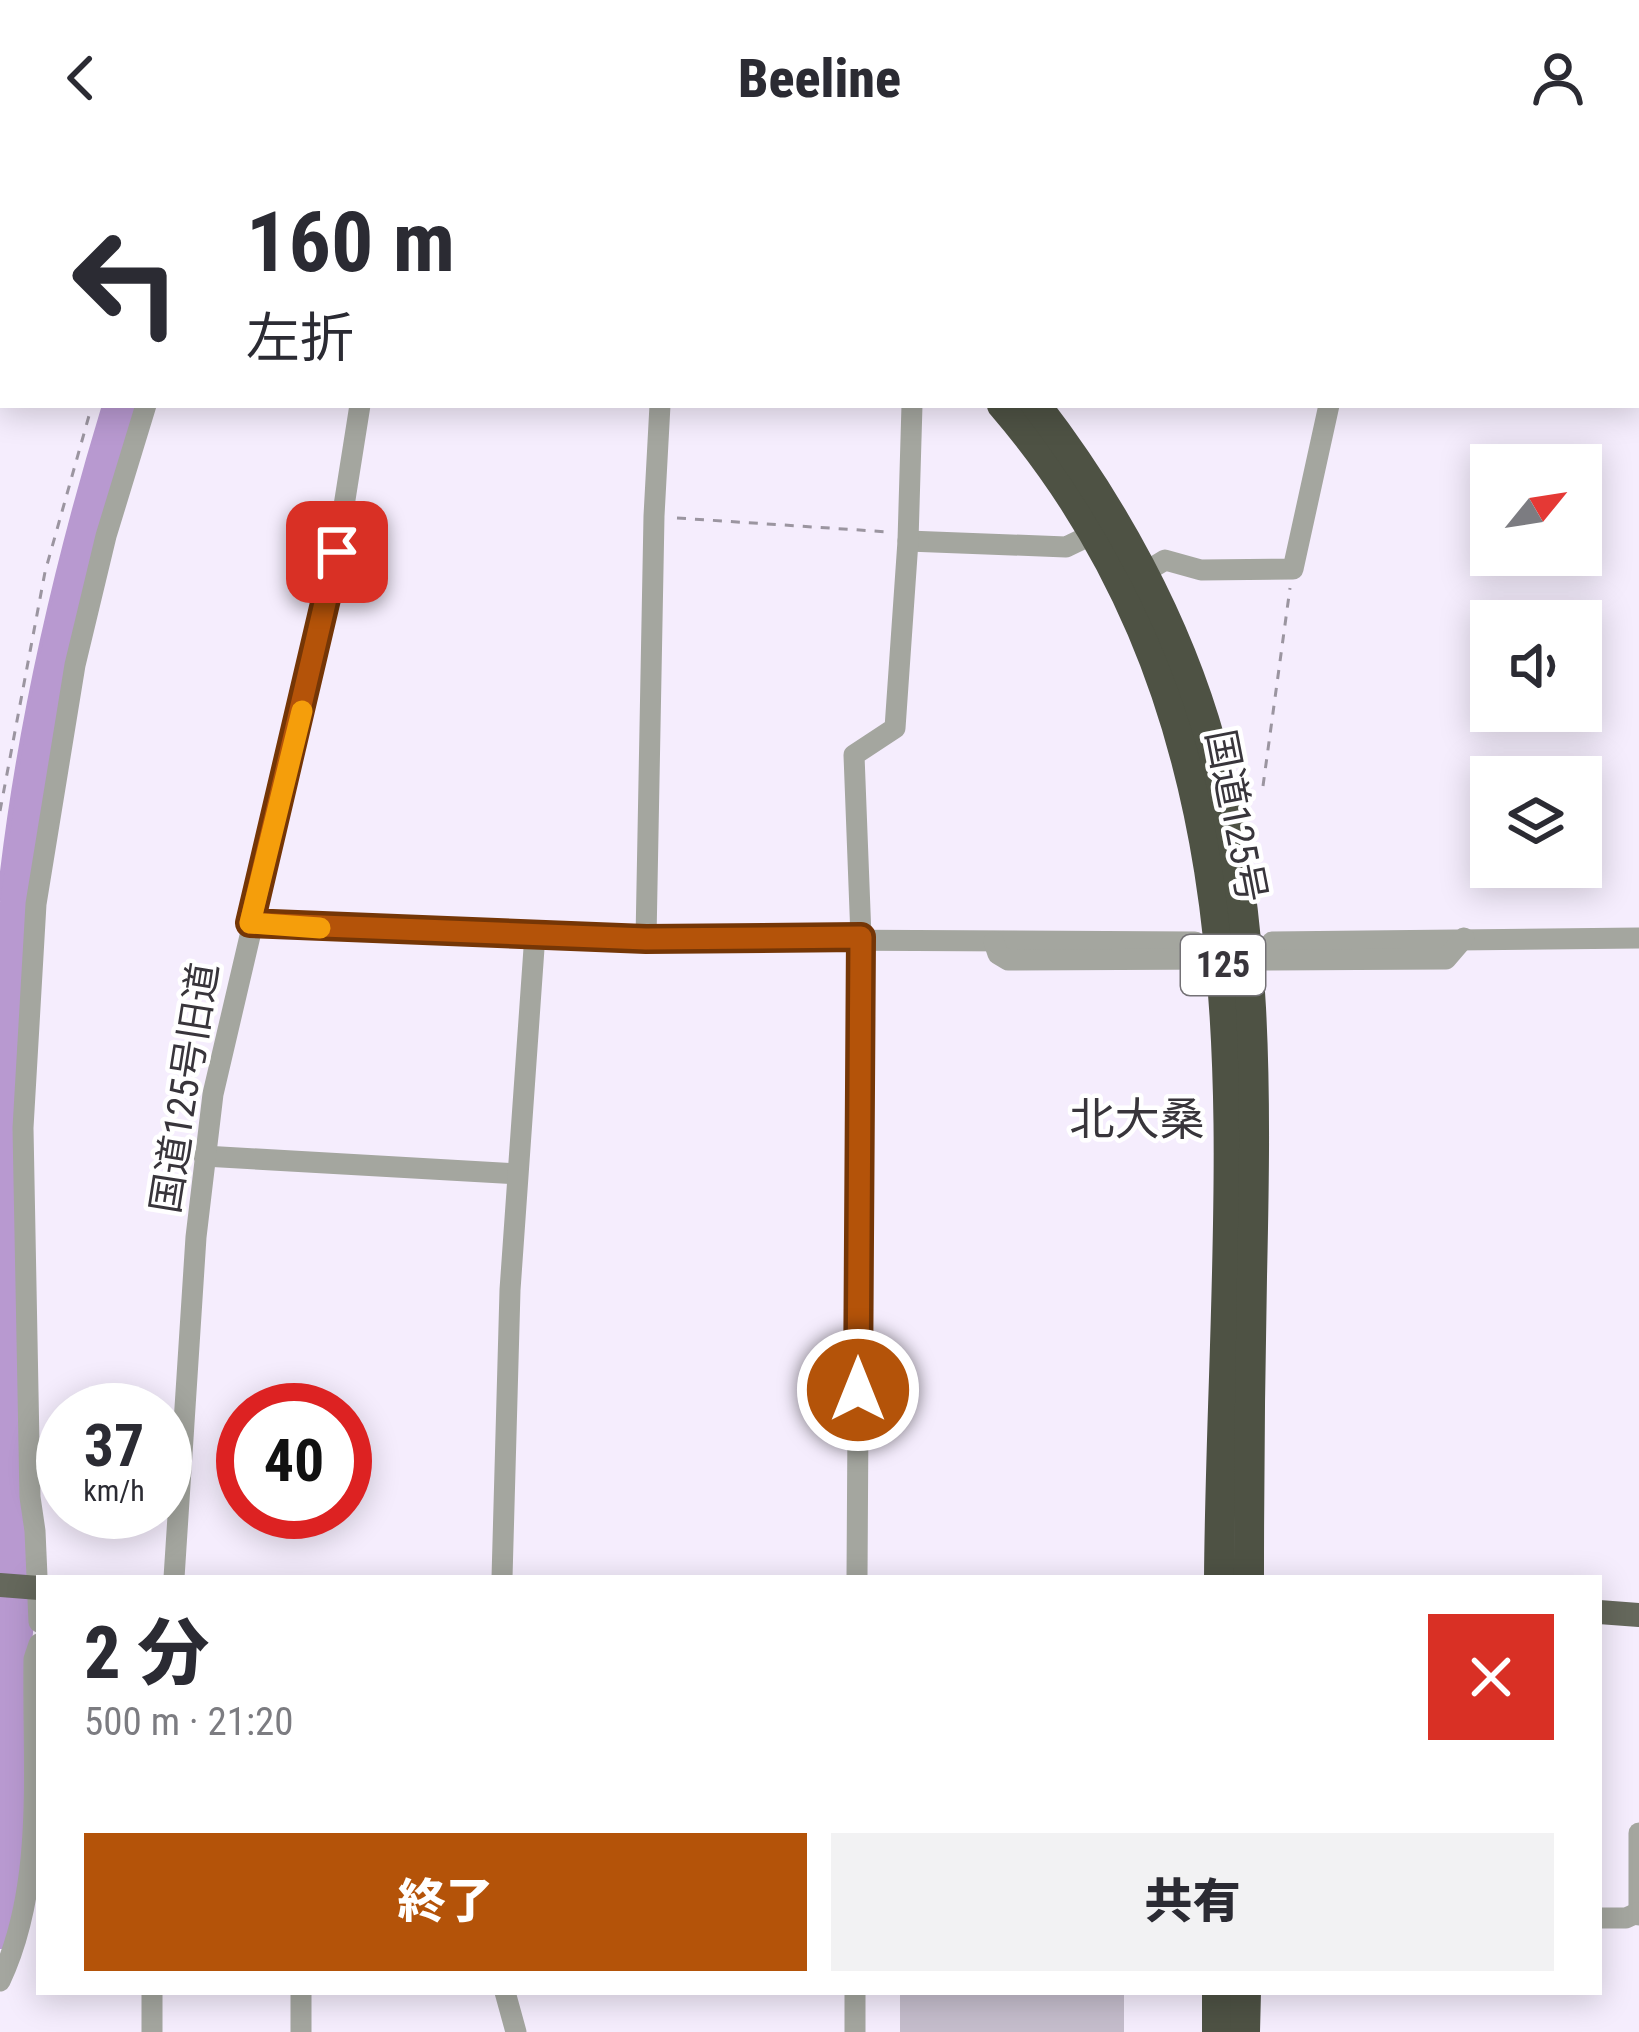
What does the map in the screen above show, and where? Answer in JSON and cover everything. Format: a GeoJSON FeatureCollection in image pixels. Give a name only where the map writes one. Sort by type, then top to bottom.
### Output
{"type":"FeatureCollection","features":[{"type":"Feature","properties":{"kind":"highway","name":"国道125号"},"geometry":{"type":"LineString","coordinates":[[1004,408],[1055,473],[1131,604],[1186,748],[1205,832],[1248,953],[1228,1124],[1219,1575]]}},
{"type":"Feature","properties":{"kind":"highway","name":"国道125号"},"geometry":{"type":"LineString","coordinates":[[1038,408],[1102,500],[1185,665],[1231,828],[1248,953],[1254,1161],[1249,1575]]}},
{"type":"Feature","properties":{"kind":"highway"},"geometry":{"type":"LineString","coordinates":[[1217,1995],[1217,2032]]}},
{"type":"Feature","properties":{"kind":"highway"},"geometry":{"type":"LineString","coordinates":[[1245,2032],[1246,1995]]}},
{"type":"Feature","properties":{"kind":"main road"},"geometry":{"type":"LineString","coordinates":[[0,1585],[35,1588]]}},
{"type":"Feature","properties":{"kind":"main road"},"geometry":{"type":"LineString","coordinates":[[1602,1612],[1639,1615]]}},
{"type":"Feature","properties":{"kind":"street"},"geometry":{"type":"LineString","coordinates":[[35,1588],[23,1127],[36,904],[79,646],[145,408]]}},
{"type":"Feature","properties":{"kind":"street","name":"国道125号旧道"},"geometry":{"type":"LineString","coordinates":[[174,1575],[204,1156],[224,1035],[330,594],[360,408]]}},
{"type":"Feature","properties":{"kind":"street"},"geometry":{"type":"LineString","coordinates":[[646,939],[660,408]]}},
{"type":"Feature","properties":{"kind":"street"},"geometry":{"type":"LineString","coordinates":[[857,1575],[861,937],[854,755],[895,728],[912,408]]}},
{"type":"Feature","properties":{"kind":"street"},"geometry":{"type":"LineString","coordinates":[[1142,574],[1165,560],[1201,570],[1293,569],[1328,408]]}},
{"type":"Feature","properties":{"kind":"street"},"geometry":{"type":"LineString","coordinates":[[908,537],[1066,547],[1093,534]]}},
{"type":"Feature","properties":{"kind":"street"},"geometry":{"type":"LineString","coordinates":[[250,923],[646,939],[1195,942]]}},
{"type":"Feature","properties":{"kind":"street"},"geometry":{"type":"LineString","coordinates":[[502,1575],[517,1174],[535,934]]}},
{"type":"Feature","properties":{"kind":"street"},"geometry":{"type":"LineString","coordinates":[[994,942],[998,954],[1008,960],[1248,953],[1446,959],[1464,938],[1639,938]]}},
{"type":"Feature","properties":{"kind":"street"},"geometry":{"type":"LineString","coordinates":[[204,1156],[517,1174]]}},
{"type":"Feature","properties":{"kind":"street"},"geometry":{"type":"LineString","coordinates":[[0,1982],[18,1944],[31,1861],[36,1653]]}},
{"type":"Feature","properties":{"kind":"street"},"geometry":{"type":"LineString","coordinates":[[1602,1918],[1638,1914],[1639,1833]]}},
{"type":"Feature","properties":{"kind":"street"},"geometry":{"type":"LineString","coordinates":[[152,1995],[152,2032]]}},
{"type":"Feature","properties":{"kind":"street"},"geometry":{"type":"LineString","coordinates":[[301,1995],[301,2032]]}},
{"type":"Feature","properties":{"kind":"street"},"geometry":{"type":"LineString","coordinates":[[506,1995],[516,2032]]}},
{"type":"Feature","properties":{"kind":"street"},"geometry":{"type":"LineString","coordinates":[[854,1995],[855,2032]]}},
{"type":"Feature","properties":{"kind":"path"},"geometry":{"type":"LineString","coordinates":[[0,811],[45,572],[91,408]]}},
{"type":"Feature","properties":{"kind":"path"},"geometry":{"type":"LineString","coordinates":[[654,516],[908,537]]}},
{"type":"Feature","properties":{"kind":"path"},"geometry":{"type":"LineString","coordinates":[[1263,786],[1293,569]]}},
{"type":"Feature","properties":{"kind":"building"},"geometry":{"type":"Polygon","coordinates":[[[900,1995],[1124,1995],[1124,2032],[900,2032],[900,1995]]]}},
{"type":"Feature","properties":{"kind":"waterway"},"geometry":{"type":"LineString","coordinates":[[0,898],[41,649],[104,408]]}},
{"type":"Feature","properties":{"kind":"waterway"},"geometry":{"type":"LineString","coordinates":[[0,1931],[9,1902],[13,1848],[16,1622],[4,1105],[11,984],[46,713],[86,529],[122,408]]}},
{"type":"Feature","properties":{"kind":"slow traffic"},"geometry":{"type":"LineString","coordinates":[[302,711],[250,923],[320,928]]}},
{"type":"Feature","properties":{"kind":"district","name":"北大桑"},"geometry":{"type":"Point","coordinates":[1137,1119]}},
{"type":"Feature","properties":{"kind":"route"},"geometry":{"type":"LineString","coordinates":[[337,552],[250,923],[646,939],[861,937],[858,1390]]}}]}
